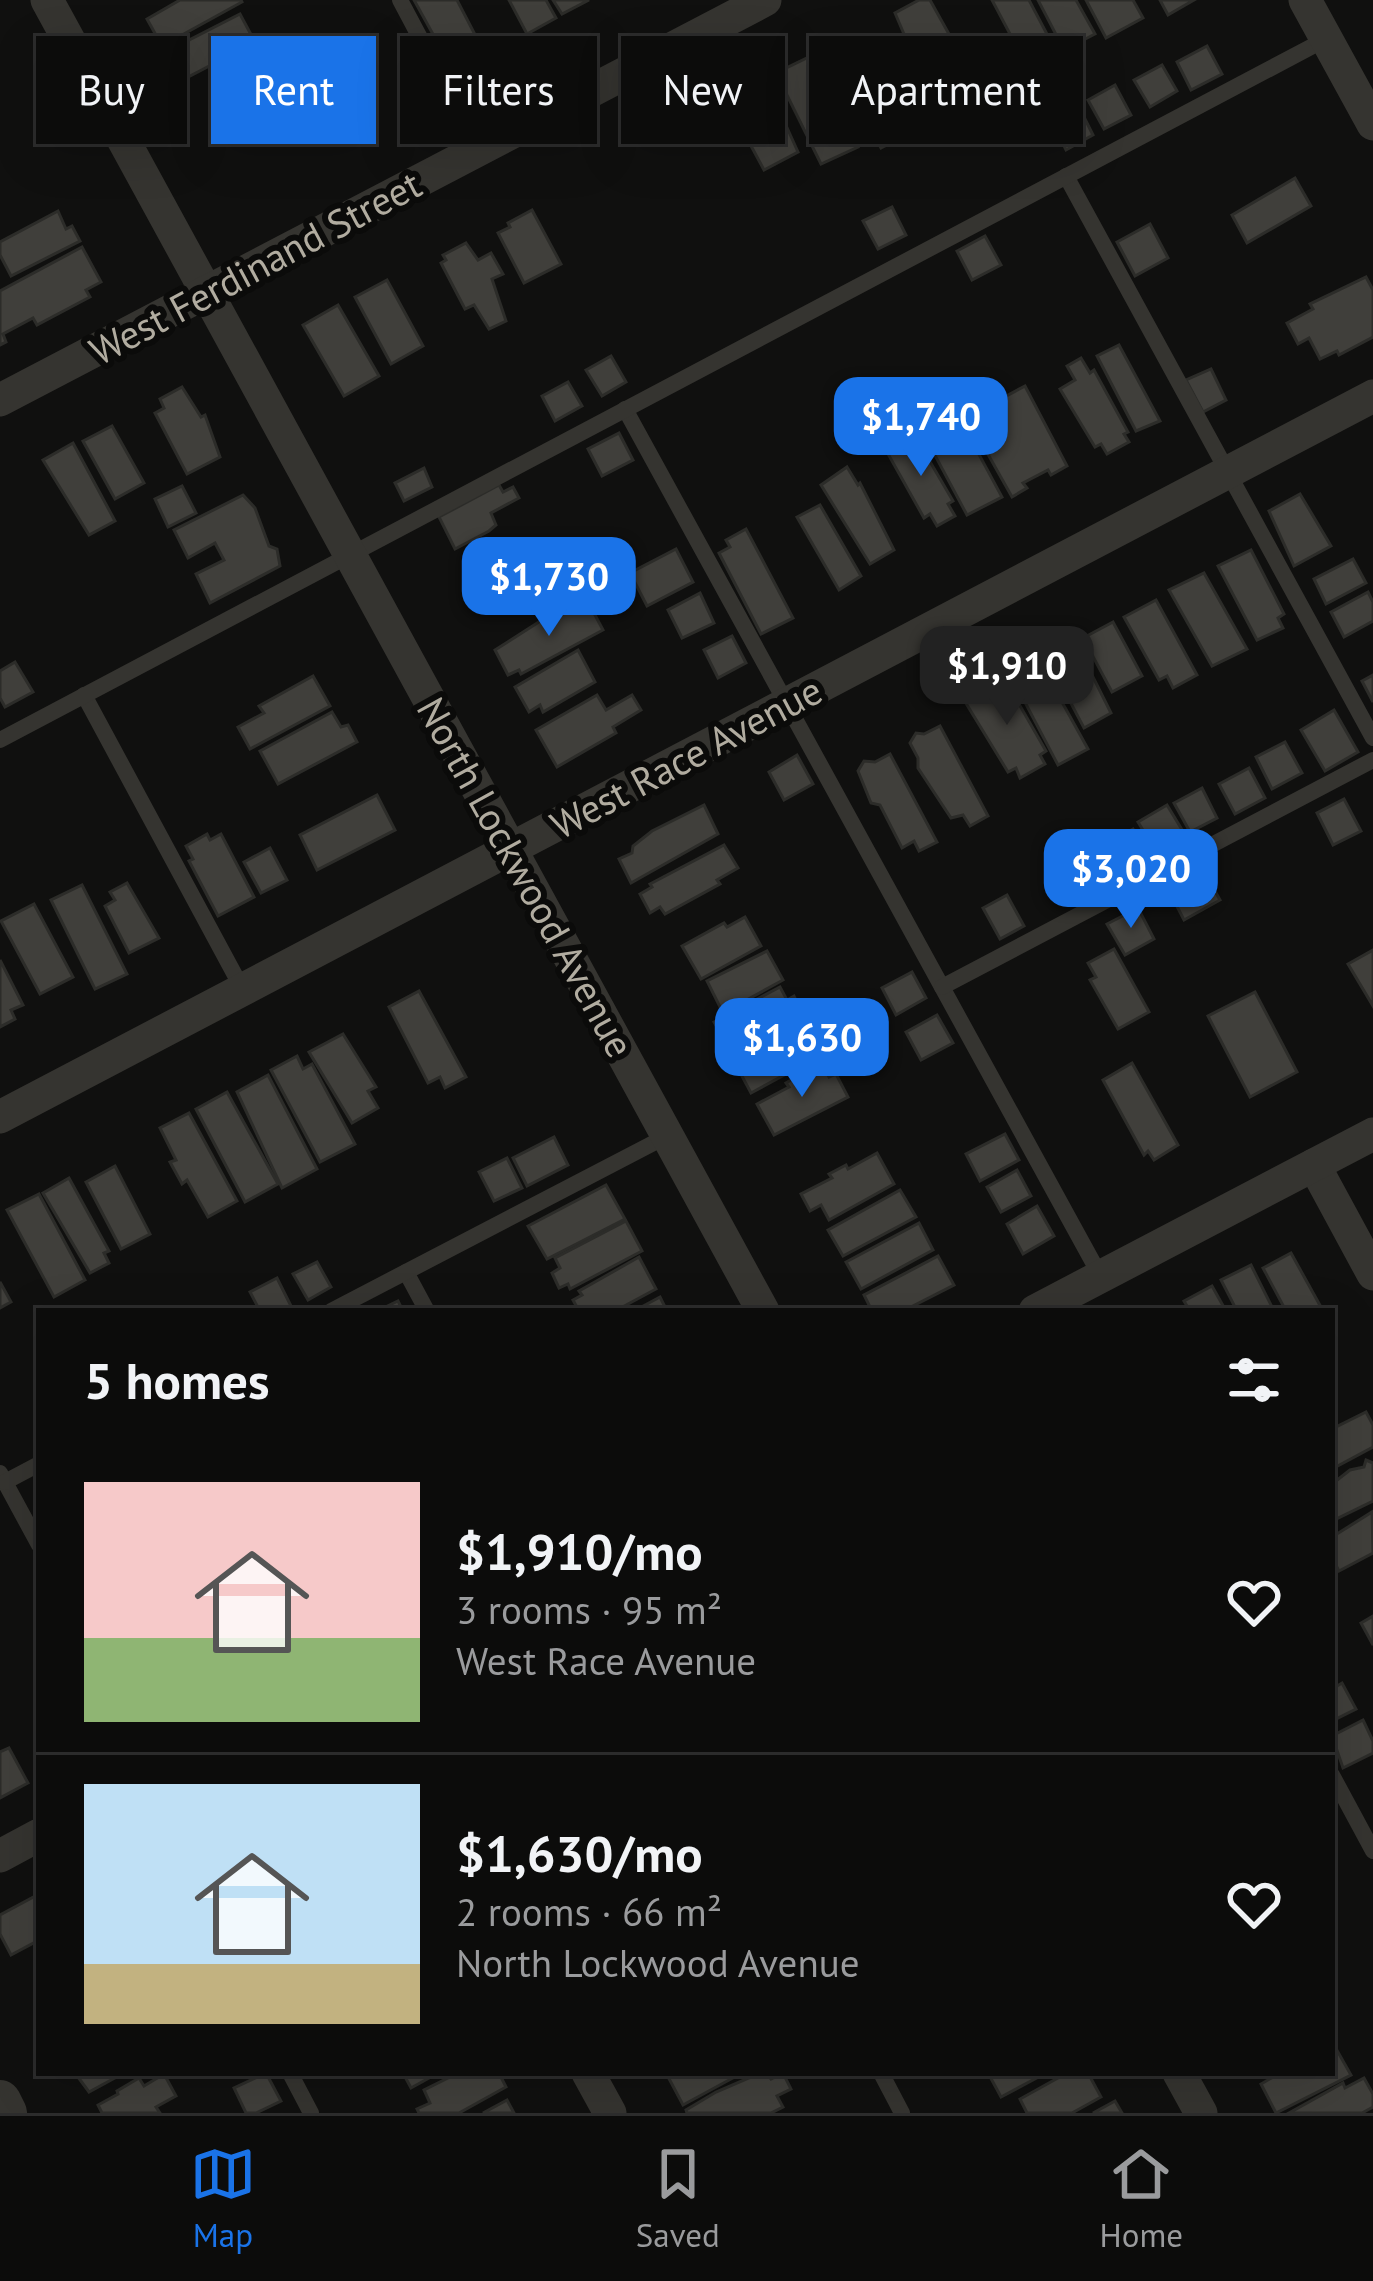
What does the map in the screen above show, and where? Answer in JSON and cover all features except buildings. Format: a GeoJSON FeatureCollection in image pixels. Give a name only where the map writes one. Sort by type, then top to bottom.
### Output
{"type":"FeatureCollection","features":[{"type":"Feature","properties":{"kind":"street","name":"North Lockwood Avenue"},"geometry":{"type":"LineString","coordinates":[[47,0],[761,1308]]}},
{"type":"Feature","properties":{"kind":"street","name":"West Ferdinand Street"},"geometry":{"type":"LineString","coordinates":[[0,400],[765,0]]}},
{"type":"Feature","properties":{"kind":"street"},"geometry":{"type":"LineString","coordinates":[[1305,0],[1373,124]]}},
{"type":"Feature","properties":{"kind":"street","name":"West Race Avenue"},"geometry":{"type":"LineString","coordinates":[[0,1117],[1373,396]]}},
{"type":"Feature","properties":{"kind":"street"},"geometry":{"type":"LineString","coordinates":[[1043,1308],[1085,1293],[1373,1134]]}},
{"type":"Feature","properties":{"kind":"street"},"geometry":{"type":"LineString","coordinates":[[1314,1165],[1373,1274]]}},
{"type":"Feature","properties":{"kind":"street"},"geometry":{"type":"LineString","coordinates":[[0,1856],[36,1837]]}},
{"type":"Feature","properties":{"kind":"street"},"geometry":{"type":"LineString","coordinates":[[590,2076],[610,2113]]}},
{"type":"Feature","properties":{"kind":"street"},"geometry":{"type":"LineString","coordinates":[[1181,2076],[1201,2113]]}},
{"type":"Feature","properties":{"kind":"street"},"geometry":{"type":"LineString","coordinates":[[0,2102],[6,2113]]}},
{"type":"Feature","properties":{"kind":"lane"},"geometry":{"type":"LineString","coordinates":[[400,0],[479,149]]}},
{"type":"Feature","properties":{"kind":"lane"},"geometry":{"type":"LineString","coordinates":[[0,740],[1327,39]]}},
{"type":"Feature","properties":{"kind":"lane"},"geometry":{"type":"LineString","coordinates":[[1066,176],[1373,738]]}},
{"type":"Feature","properties":{"kind":"lane"},"geometry":{"type":"LineString","coordinates":[[626,410],[942,987],[1085,1293]]}},
{"type":"Feature","properties":{"kind":"lane"},"geometry":{"type":"LineString","coordinates":[[84,695],[243,990]]}},
{"type":"Feature","properties":{"kind":"lane"},"geometry":{"type":"LineString","coordinates":[[942,987],[1373,760]]}},
{"type":"Feature","properties":{"kind":"lane"},"geometry":{"type":"LineString","coordinates":[[337,1308],[667,1136]]}},
{"type":"Feature","properties":{"kind":"lane"},"geometry":{"type":"LineString","coordinates":[[406,1272],[426,1308]]}},
{"type":"Feature","properties":{"kind":"lane"},"geometry":{"type":"LineString","coordinates":[[36,1465],[2,1477],[36,1539]]}},
{"type":"Feature","properties":{"kind":"lane"},"geometry":{"type":"LineString","coordinates":[[1335,1781],[1373,1852]]}},
{"type":"Feature","properties":{"kind":"lane"},"geometry":{"type":"LineString","coordinates":[[292,2076],[311,2113]]}},
{"type":"Feature","properties":{"kind":"lane"},"geometry":{"type":"LineString","coordinates":[[882,2076],[902,2113]]}}]}
